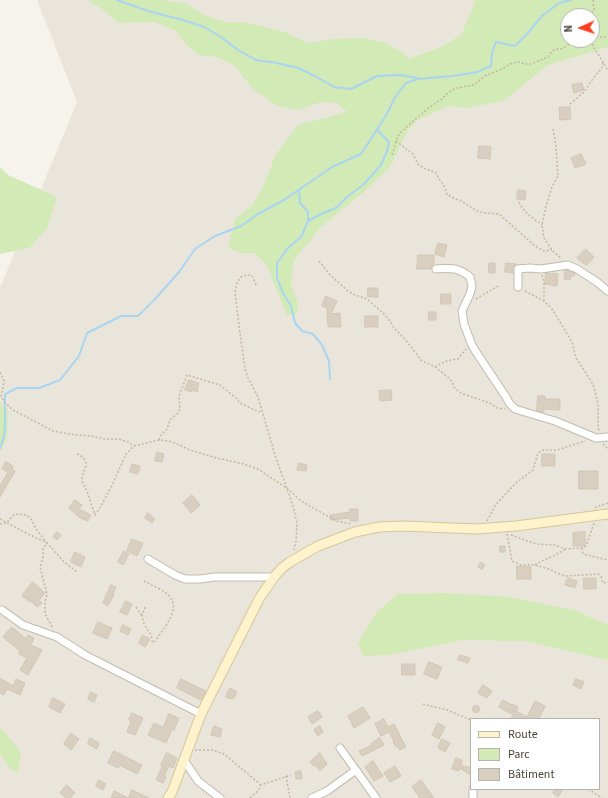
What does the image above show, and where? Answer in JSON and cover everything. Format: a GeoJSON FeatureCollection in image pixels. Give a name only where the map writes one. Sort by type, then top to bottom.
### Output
{"type":"FeatureCollection","features":[{"type":"Feature","properties":{"kind":"street"},"geometry":{"type":"LineString","coordinates":[[518,287],[518,268],[540,269],[568,265],[597,282],[608,291]]}},
{"type":"Feature","properties":{"kind":"street"},"geometry":{"type":"LineString","coordinates":[[436,269],[458,269],[470,277],[472,286],[462,311],[464,324],[476,352],[510,404],[515,409],[555,421],[598,438],[608,437]]}},
{"type":"Feature","properties":{"kind":"street"},"geometry":{"type":"LineString","coordinates":[[168,798],[172,792],[201,714],[259,599],[274,576],[290,562],[318,546],[355,532],[379,527],[403,526],[483,529],[608,514]]}},
{"type":"Feature","properties":{"kind":"street"},"geometry":{"type":"LineString","coordinates":[[148,560],[185,579],[274,576]]}},
{"type":"Feature","properties":{"kind":"street"},"geometry":{"type":"LineString","coordinates":[[2,610],[23,625],[57,637],[85,655],[201,714]]}},
{"type":"Feature","properties":{"kind":"street"},"geometry":{"type":"LineString","coordinates":[[340,748],[376,798]]}},
{"type":"Feature","properties":{"kind":"street"},"geometry":{"type":"LineString","coordinates":[[186,755],[198,781],[220,798]]}},
{"type":"Feature","properties":{"kind":"street"},"geometry":{"type":"LineString","coordinates":[[312,798],[327,791],[356,770]]}},
{"type":"Feature","properties":{"kind":"path"},"geometry":{"type":"LineString","coordinates":[[392,155],[399,134],[449,92],[456,88],[474,85],[485,76],[512,63],[519,62],[531,64],[548,57],[556,49],[563,48]]}},
{"type":"Feature","properties":{"kind":"path"},"geometry":{"type":"LineString","coordinates":[[594,48],[608,71]]}},
{"type":"Feature","properties":{"kind":"path"},"geometry":{"type":"LineString","coordinates":[[570,104],[584,92],[602,68],[603,62]]}},
{"type":"Feature","properties":{"kind":"path"},"geometry":{"type":"LineString","coordinates":[[553,129],[558,176],[552,187],[542,225],[544,238],[552,250],[568,265]]}},
{"type":"Feature","properties":{"kind":"path"},"geometry":{"type":"LineString","coordinates":[[396,141],[413,154],[418,164],[427,170],[431,170],[436,173],[438,179],[444,185],[447,195],[460,200],[477,211],[499,214],[534,245],[544,250],[552,250]]}},
{"type":"Feature","properties":{"kind":"path"},"geometry":{"type":"LineString","coordinates":[[519,202],[527,213],[542,225]]}},
{"type":"Feature","properties":{"kind":"path"},"geometry":{"type":"LineString","coordinates":[[319,261],[330,275],[348,291],[367,299],[378,309],[390,321],[394,328],[405,339],[421,360],[435,367],[449,378],[454,387],[463,394],[483,400],[497,408],[515,409]]}},
{"type":"Feature","properties":{"kind":"path"},"geometry":{"type":"LineString","coordinates":[[540,269],[544,282],[544,301]]}},
{"type":"Feature","properties":{"kind":"path"},"geometry":{"type":"LineString","coordinates":[[256,285],[253,277],[250,275],[241,277],[237,283],[235,292],[239,326],[245,369],[258,397],[275,456],[294,509],[297,524],[296,541],[290,562]]}},
{"type":"Feature","properties":{"kind":"path"},"geometry":{"type":"LineString","coordinates":[[476,299],[498,286]]}},
{"type":"Feature","properties":{"kind":"path"},"geometry":{"type":"LineString","coordinates":[[518,287],[544,301],[552,309],[572,342],[576,358],[593,384],[598,403],[598,438],[608,449]]}},
{"type":"Feature","properties":{"kind":"path"},"geometry":{"type":"LineString","coordinates":[[435,367],[442,363],[458,359],[471,343]]}},
{"type":"Feature","properties":{"kind":"path"},"geometry":{"type":"LineString","coordinates":[[0,372],[4,381],[1,395],[4,402],[9,408],[18,413],[52,431],[92,436],[103,439],[118,439],[128,442],[134,446]]}},
{"type":"Feature","properties":{"kind":"path"},"geometry":{"type":"LineString","coordinates":[[159,440],[161,435],[167,429],[170,420],[178,413],[180,409],[179,396],[187,375],[220,385],[242,404],[259,412],[261,411]]}},
{"type":"Feature","properties":{"kind":"path"},"geometry":{"type":"LineString","coordinates":[[483,529],[496,504],[516,483],[533,470],[538,453],[544,450],[557,450],[598,438]]}},
{"type":"Feature","properties":{"kind":"path"},"geometry":{"type":"LineString","coordinates":[[77,454],[81,455],[84,460],[85,470],[82,475],[82,481],[87,491],[94,515],[114,483],[126,454],[134,446],[159,440],[169,441],[190,450],[213,457],[258,468],[301,501],[336,521],[355,525]]}},
{"type":"Feature","properties":{"kind":"path"},"geometry":{"type":"LineString","coordinates":[[0,524],[6,523],[15,514],[27,515],[47,543],[64,562],[77,572]]}},
{"type":"Feature","properties":{"kind":"path"},"geometry":{"type":"LineString","coordinates":[[596,515],[586,546],[582,548],[565,549],[554,545],[536,544],[507,533],[512,561],[521,565],[535,565],[567,576],[598,574],[601,576],[603,583],[608,582]]}},
{"type":"Feature","properties":{"kind":"path"},"geometry":{"type":"LineString","coordinates":[[0,519],[26,534],[47,543]]}},
{"type":"Feature","properties":{"kind":"path"},"geometry":{"type":"LineString","coordinates":[[47,543],[43,549],[43,557],[40,567],[47,594],[45,614],[57,637]]}},
{"type":"Feature","properties":{"kind":"path"},"geometry":{"type":"LineString","coordinates":[[582,548],[583,554],[608,560]]}},
{"type":"Feature","properties":{"kind":"path"},"geometry":{"type":"LineString","coordinates":[[535,565],[553,557],[565,549]]}},
{"type":"Feature","properties":{"kind":"path"},"geometry":{"type":"LineString","coordinates":[[136,607],[142,616],[153,644],[174,611],[173,602],[166,593],[144,581]]}},
{"type":"Feature","properties":{"kind":"path"},"geometry":{"type":"LineString","coordinates":[[142,616],[144,607]]}},
{"type":"Feature","properties":{"kind":"path"},"geometry":{"type":"LineString","coordinates":[[423,704],[447,710],[470,720]]}},
{"type":"Feature","properties":{"kind":"path"},"geometry":{"type":"LineString","coordinates":[[186,755],[212,750],[224,754],[261,785]]}},
{"type":"Feature","properties":{"kind":"path"},"geometry":{"type":"LineString","coordinates":[[250,798],[258,791],[261,785],[291,775]]}},
{"type":"Feature","properties":{"kind":"path"},"geometry":{"type":"LineString","coordinates":[[286,776],[290,798]]}},
{"type":"Feature","properties":{"kind":"path"},"geometry":{"type":"LineString","coordinates":[[590,790],[602,798]]}},
{"type":"Feature","properties":{"kind":"shaded area"},"geometry":{"type":"Polygon","coordinates":[[[37,0],[608,0],[608,798],[0,798],[0,288],[77,102],[37,0]]]}},
{"type":"Feature","properties":{"kind":"green space"},"geometry":{"type":"Polygon","coordinates":[[[88,0],[164,0],[185,3],[206,16],[225,22],[244,22],[285,32],[308,43],[334,39],[362,38],[384,42],[402,52],[409,59],[441,47],[461,35],[476,0],[608,0],[608,47],[548,65],[503,101],[466,108],[449,106],[418,120],[408,130],[390,167],[366,190],[321,227],[294,260],[291,284],[298,304],[297,314],[287,315],[267,266],[255,253],[241,253],[228,248],[235,219],[252,206],[264,185],[275,156],[298,125],[347,112],[337,103],[321,102],[298,110],[277,106],[252,88],[234,65],[217,57],[198,55],[187,45],[175,30],[154,22],[118,23],[102,9],[88,0]]]}},
{"type":"Feature","properties":{"kind":"green space"},"geometry":{"type":"Polygon","coordinates":[[[0,167],[8,175],[57,197],[47,229],[29,248],[0,254],[0,167]]]}},
{"type":"Feature","properties":{"kind":"green space"},"geometry":{"type":"Polygon","coordinates":[[[0,402],[8,411],[7,438],[0,452],[0,402]]]}},
{"type":"Feature","properties":{"kind":"green space"},"geometry":{"type":"Polygon","coordinates":[[[444,593],[509,597],[574,610],[608,625],[608,660],[525,641],[462,640],[389,655],[364,656],[358,643],[376,613],[398,594],[444,593]]]}},
{"type":"Feature","properties":{"kind":"green space"},"geometry":{"type":"Polygon","coordinates":[[[0,727],[21,752],[18,773],[10,768],[0,754],[0,727]]]}},
{"type":"Feature","properties":{"kind":"building"},"geometry":{"type":"Polygon","coordinates":[[[582,83],[584,90],[574,93],[572,85],[582,83]]]}},
{"type":"Feature","properties":{"kind":"building"},"geometry":{"type":"Polygon","coordinates":[[[570,107],[571,119],[560,120],[559,108],[570,107]]]}},
{"type":"Feature","properties":{"kind":"building"},"geometry":{"type":"Polygon","coordinates":[[[479,146],[491,147],[490,159],[478,158],[479,146]]]}},
{"type":"Feature","properties":{"kind":"building"},"geometry":{"type":"Polygon","coordinates":[[[581,154],[586,164],[575,168],[571,158],[581,154]]]}},
{"type":"Feature","properties":{"kind":"building"},"geometry":{"type":"Polygon","coordinates":[[[518,190],[526,191],[525,200],[517,199],[518,190]]]}},
{"type":"Feature","properties":{"kind":"building"},"geometry":{"type":"Polygon","coordinates":[[[438,243],[447,245],[444,257],[435,254],[438,243]]]}},
{"type":"Feature","properties":{"kind":"building"},"geometry":{"type":"Polygon","coordinates":[[[586,249],[594,257],[587,265],[577,258],[586,249]]]}},
{"type":"Feature","properties":{"kind":"building"},"geometry":{"type":"Polygon","coordinates":[[[418,255],[434,255],[434,265],[431,269],[417,269],[418,255]]]}},
{"type":"Feature","properties":{"kind":"building"},"geometry":{"type":"Polygon","coordinates":[[[489,263],[495,263],[495,273],[489,273],[489,263]]]}},
{"type":"Feature","properties":{"kind":"building"},"geometry":{"type":"Polygon","coordinates":[[[506,263],[516,264],[513,267],[513,273],[505,272],[506,263]]]}},
{"type":"Feature","properties":{"kind":"building"},"geometry":{"type":"Polygon","coordinates":[[[566,270],[575,273],[574,276],[571,276],[570,280],[564,279],[566,270]]]}},
{"type":"Feature","properties":{"kind":"building"},"geometry":{"type":"Polygon","coordinates":[[[546,273],[558,274],[557,286],[545,284],[546,273]]]}},
{"type":"Feature","properties":{"kind":"building"},"geometry":{"type":"Polygon","coordinates":[[[368,288],[378,288],[378,297],[368,297],[368,288]]]}},
{"type":"Feature","properties":{"kind":"building"},"geometry":{"type":"Polygon","coordinates":[[[441,294],[451,294],[451,304],[441,304],[441,294]]]}},
{"type":"Feature","properties":{"kind":"building"},"geometry":{"type":"Polygon","coordinates":[[[326,296],[337,301],[331,314],[340,313],[341,327],[328,327],[327,308],[322,306],[326,296]]]}},
{"type":"Feature","properties":{"kind":"building"},"geometry":{"type":"Polygon","coordinates":[[[429,312],[436,312],[436,320],[429,320],[429,312]]]}},
{"type":"Feature","properties":{"kind":"building"},"geometry":{"type":"Polygon","coordinates":[[[365,316],[378,316],[378,327],[365,327],[365,316]]]}},
{"type":"Feature","properties":{"kind":"building"},"geometry":{"type":"Polygon","coordinates":[[[189,380],[199,383],[197,392],[185,390],[189,380]]]}},
{"type":"Feature","properties":{"kind":"building"},"geometry":{"type":"Polygon","coordinates":[[[391,390],[392,400],[380,401],[379,391],[391,390]]]}},
{"type":"Feature","properties":{"kind":"building"},"geometry":{"type":"Polygon","coordinates":[[[538,396],[545,396],[545,399],[560,399],[560,410],[544,409],[544,412],[537,411],[538,396]]]}},
{"type":"Feature","properties":{"kind":"building"},"geometry":{"type":"Polygon","coordinates":[[[157,452],[164,454],[162,462],[155,461],[157,452]]]}},
{"type":"Feature","properties":{"kind":"building"},"geometry":{"type":"Polygon","coordinates":[[[542,454],[555,454],[555,466],[542,466],[542,454]]]}},
{"type":"Feature","properties":{"kind":"building"},"geometry":{"type":"Polygon","coordinates":[[[6,462],[13,466],[12,469],[15,471],[0,497],[0,486],[8,472],[2,469],[6,462]]]}},
{"type":"Feature","properties":{"kind":"building"},"geometry":{"type":"Polygon","coordinates":[[[299,463],[307,465],[306,471],[297,470],[299,463]]]}},
{"type":"Feature","properties":{"kind":"building"},"geometry":{"type":"Polygon","coordinates":[[[132,464],[140,466],[138,474],[130,472],[132,464]]]}},
{"type":"Feature","properties":{"kind":"building"},"geometry":{"type":"Polygon","coordinates":[[[579,471],[598,471],[598,489],[579,489],[579,471]]]}},
{"type":"Feature","properties":{"kind":"building"},"geometry":{"type":"Polygon","coordinates":[[[192,495],[200,505],[191,513],[183,503],[192,495]]]}},
{"type":"Feature","properties":{"kind":"building"},"geometry":{"type":"Polygon","coordinates":[[[75,500],[82,505],[79,509],[91,515],[88,521],[80,518],[69,508],[75,500]]]}},
{"type":"Feature","properties":{"kind":"building"},"geometry":{"type":"Polygon","coordinates":[[[350,509],[358,509],[358,521],[350,521],[350,518],[331,520],[330,515],[350,512],[350,509]]]}},
{"type":"Feature","properties":{"kind":"building"},"geometry":{"type":"Polygon","coordinates":[[[148,513],[155,519],[152,523],[145,518],[148,513]]]}},
{"type":"Feature","properties":{"kind":"building"},"geometry":{"type":"Polygon","coordinates":[[[57,532],[61,535],[57,540],[53,537],[57,532]]]}},
{"type":"Feature","properties":{"kind":"building"},"geometry":{"type":"Polygon","coordinates":[[[585,532],[585,546],[573,546],[573,533],[585,532]]]}},
{"type":"Feature","properties":{"kind":"building"},"geometry":{"type":"Polygon","coordinates":[[[132,539],[143,543],[137,556],[127,551],[132,539]]]}},
{"type":"Feature","properties":{"kind":"building"},"geometry":{"type":"Polygon","coordinates":[[[500,546],[505,546],[505,552],[500,552],[500,546]]]}},
{"type":"Feature","properties":{"kind":"building"},"geometry":{"type":"Polygon","coordinates":[[[124,551],[129,554],[123,565],[118,562],[124,551]]]}},
{"type":"Feature","properties":{"kind":"building"},"geometry":{"type":"Polygon","coordinates":[[[75,552],[85,557],[81,567],[71,562],[75,552]]]}},
{"type":"Feature","properties":{"kind":"building"},"geometry":{"type":"Polygon","coordinates":[[[481,562],[485,565],[482,570],[478,567],[481,562]]]}},
{"type":"Feature","properties":{"kind":"building"},"geometry":{"type":"Polygon","coordinates":[[[517,566],[531,567],[531,579],[517,579],[517,566]]]}},
{"type":"Feature","properties":{"kind":"building"},"geometry":{"type":"Polygon","coordinates":[[[568,578],[577,581],[575,588],[565,585],[568,578]]]}},
{"type":"Feature","properties":{"kind":"building"},"geometry":{"type":"Polygon","coordinates":[[[584,578],[596,578],[596,589],[584,589],[584,578]]]}},
{"type":"Feature","properties":{"kind":"building"},"geometry":{"type":"Polygon","coordinates":[[[33,582],[45,593],[39,600],[42,603],[37,607],[31,601],[30,602],[22,596],[33,582]]]}},
{"type":"Feature","properties":{"kind":"building"},"geometry":{"type":"Polygon","coordinates":[[[111,585],[116,587],[113,594],[114,595],[108,606],[103,603],[111,585]]]}},
{"type":"Feature","properties":{"kind":"building"},"geometry":{"type":"Polygon","coordinates":[[[126,601],[132,604],[127,615],[120,612],[126,601]]]}},
{"type":"Feature","properties":{"kind":"building"},"geometry":{"type":"Polygon","coordinates":[[[98,622],[112,628],[107,639],[93,633],[98,622]]]}},
{"type":"Feature","properties":{"kind":"building"},"geometry":{"type":"Polygon","coordinates":[[[123,625],[131,629],[128,635],[120,631],[123,625]]]}},
{"type":"Feature","properties":{"kind":"building"},"geometry":{"type":"Polygon","coordinates":[[[12,627],[26,639],[28,635],[34,638],[31,645],[42,650],[28,675],[20,670],[27,658],[19,654],[20,651],[3,637],[12,627]]]}},
{"type":"Feature","properties":{"kind":"building"},"geometry":{"type":"Polygon","coordinates":[[[143,635],[150,639],[145,647],[139,643],[143,635]]]}},
{"type":"Feature","properties":{"kind":"building"},"geometry":{"type":"Polygon","coordinates":[[[460,655],[470,658],[468,663],[458,660],[460,655]]]}},
{"type":"Feature","properties":{"kind":"building"},"geometry":{"type":"Polygon","coordinates":[[[429,662],[442,667],[437,679],[424,674],[429,662]]]}},
{"type":"Feature","properties":{"kind":"building"},"geometry":{"type":"Polygon","coordinates":[[[402,664],[415,664],[415,675],[402,675],[402,664]]]}},
{"type":"Feature","properties":{"kind":"building"},"geometry":{"type":"Polygon","coordinates":[[[0,678],[13,686],[16,679],[25,683],[20,695],[7,689],[4,695],[0,693],[0,678]]]}},
{"type":"Feature","properties":{"kind":"building"},"geometry":{"type":"Polygon","coordinates":[[[181,679],[206,691],[201,700],[177,688],[181,679]]]}},
{"type":"Feature","properties":{"kind":"building"},"geometry":{"type":"Polygon","coordinates":[[[576,679],[584,682],[581,689],[573,685],[576,679]]]}},
{"type":"Feature","properties":{"kind":"building"},"geometry":{"type":"Polygon","coordinates":[[[483,685],[492,691],[487,698],[478,693],[483,685]]]}},
{"type":"Feature","properties":{"kind":"building"},"geometry":{"type":"Polygon","coordinates":[[[230,688],[237,692],[234,698],[231,699],[226,697],[230,688]]]}},
{"type":"Feature","properties":{"kind":"building"},"geometry":{"type":"Polygon","coordinates":[[[91,692],[97,695],[94,702],[88,699],[91,692]]]}},
{"type":"Feature","properties":{"kind":"building"},"geometry":{"type":"Polygon","coordinates":[[[53,698],[65,704],[60,713],[49,707],[53,698]]]}},
{"type":"Feature","properties":{"kind":"building"},"geometry":{"type":"Polygon","coordinates":[[[503,700],[518,707],[516,711],[527,717],[535,701],[545,706],[539,718],[512,718],[513,715],[499,707],[503,700]]]}},
{"type":"Feature","properties":{"kind":"building"},"geometry":{"type":"Polygon","coordinates":[[[476,706],[479,709],[476,712],[473,709],[476,706]]]}},
{"type":"Feature","properties":{"kind":"building"},"geometry":{"type":"Polygon","coordinates":[[[363,707],[370,718],[354,728],[348,716],[363,707]]]}},
{"type":"Feature","properties":{"kind":"building"},"geometry":{"type":"Polygon","coordinates":[[[318,711],[322,717],[312,724],[308,717],[318,711]]]}},
{"type":"Feature","properties":{"kind":"building"},"geometry":{"type":"Polygon","coordinates":[[[132,713],[143,718],[135,735],[127,732],[132,713]]]}},
{"type":"Feature","properties":{"kind":"building"},"geometry":{"type":"Polygon","coordinates":[[[169,714],[179,718],[166,743],[148,735],[154,723],[163,727],[169,714]]]}},
{"type":"Feature","properties":{"kind":"building"},"geometry":{"type":"Polygon","coordinates":[[[384,719],[388,727],[394,724],[406,747],[400,750],[397,746],[396,747],[389,732],[381,736],[375,724],[384,719]]]}},
{"type":"Feature","properties":{"kind":"building"},"geometry":{"type":"Polygon","coordinates":[[[438,723],[445,727],[439,739],[432,735],[438,723]]]}},
{"type":"Feature","properties":{"kind":"building"},"geometry":{"type":"Polygon","coordinates":[[[214,726],[222,729],[220,737],[211,735],[214,726]]]}},
{"type":"Feature","properties":{"kind":"building"},"geometry":{"type":"Polygon","coordinates":[[[320,726],[323,732],[318,736],[314,730],[320,726]]]}},
{"type":"Feature","properties":{"kind":"building"},"geometry":{"type":"Polygon","coordinates":[[[71,733],[79,739],[71,750],[64,744],[71,733]]]}},
{"type":"Feature","properties":{"kind":"building"},"geometry":{"type":"Polygon","coordinates":[[[90,738],[99,743],[97,749],[88,744],[90,738]]]}},
{"type":"Feature","properties":{"kind":"building"},"geometry":{"type":"Polygon","coordinates":[[[380,738],[384,745],[362,756],[359,751],[370,746],[380,738]]]}},
{"type":"Feature","properties":{"kind":"building"},"geometry":{"type":"Polygon","coordinates":[[[442,739],[450,743],[445,752],[438,748],[442,739]]]}},
{"type":"Feature","properties":{"kind":"building"},"geometry":{"type":"Polygon","coordinates":[[[114,751],[142,765],[137,774],[120,765],[118,768],[108,763],[114,751]]]}},
{"type":"Feature","properties":{"kind":"building"},"geometry":{"type":"Polygon","coordinates":[[[167,753],[177,758],[173,768],[169,766],[164,776],[166,776],[163,783],[156,780],[167,753]]]}},
{"type":"Feature","properties":{"kind":"building"},"geometry":{"type":"Polygon","coordinates":[[[320,753],[327,764],[320,771],[310,762],[320,753]]]}},
{"type":"Feature","properties":{"kind":"building"},"geometry":{"type":"Polygon","coordinates":[[[456,758],[462,760],[461,766],[470,768],[470,773],[469,774],[460,768],[459,771],[452,769],[456,758]]]}},
{"type":"Feature","properties":{"kind":"building"},"geometry":{"type":"Polygon","coordinates":[[[373,761],[383,776],[374,781],[365,767],[373,761]]]}},
{"type":"Feature","properties":{"kind":"building"},"geometry":{"type":"Polygon","coordinates":[[[395,766],[401,776],[390,782],[384,773],[395,766]]]}},
{"type":"Feature","properties":{"kind":"building"},"geometry":{"type":"Polygon","coordinates":[[[301,771],[302,779],[296,779],[295,772],[301,771]]]}},
{"type":"Feature","properties":{"kind":"building"},"geometry":{"type":"Polygon","coordinates":[[[99,780],[106,784],[103,790],[96,786],[99,780]]]}},
{"type":"Feature","properties":{"kind":"building"},"geometry":{"type":"Polygon","coordinates":[[[421,780],[434,798],[420,798],[412,787],[421,780]]]}},
{"type":"Feature","properties":{"kind":"building"},"geometry":{"type":"Polygon","coordinates":[[[67,785],[75,793],[70,798],[66,798],[60,793],[67,785]]]}},
{"type":"Feature","properties":{"kind":"building"},"geometry":{"type":"Polygon","coordinates":[[[132,790],[149,798],[128,798],[132,790]]]}},
{"type":"Feature","properties":{"kind":"building"},"geometry":{"type":"Polygon","coordinates":[[[554,790],[562,790],[558,797],[553,793],[554,790]]]}},
{"type":"Feature","properties":{"kind":"building"},"geometry":{"type":"Polygon","coordinates":[[[114,791],[128,798],[111,798],[114,791]]]}},
{"type":"Feature","properties":{"kind":"waterway"},"geometry":{"type":"LineString","coordinates":[[117,0],[148,11],[204,27],[221,37],[238,50],[256,60],[298,68],[334,87],[351,89],[377,76],[401,75],[417,78]]}},
{"type":"Feature","properties":{"kind":"waterway"},"geometry":{"type":"LineString","coordinates":[[0,448],[5,428],[5,394],[17,388],[39,388],[60,380],[79,356],[87,333],[121,316],[138,316],[179,272],[195,249],[215,236],[241,226],[258,214],[284,200],[332,167],[361,154],[387,114],[395,97],[406,83],[418,79],[477,72],[491,66],[492,53],[496,42],[515,46],[542,16],[559,3],[571,0]]}},
{"type":"Feature","properties":{"kind":"waterway"},"geometry":{"type":"LineString","coordinates":[[308,221],[336,208],[347,197],[363,185],[381,165],[389,142],[377,130]]}},
{"type":"Feature","properties":{"kind":"waterway"},"geometry":{"type":"LineString","coordinates":[[299,191],[300,203],[308,212],[308,221],[301,237],[288,248],[277,263],[277,278],[283,293],[291,306],[295,323],[302,331],[313,334],[322,345],[329,361],[330,379]]}}]}
